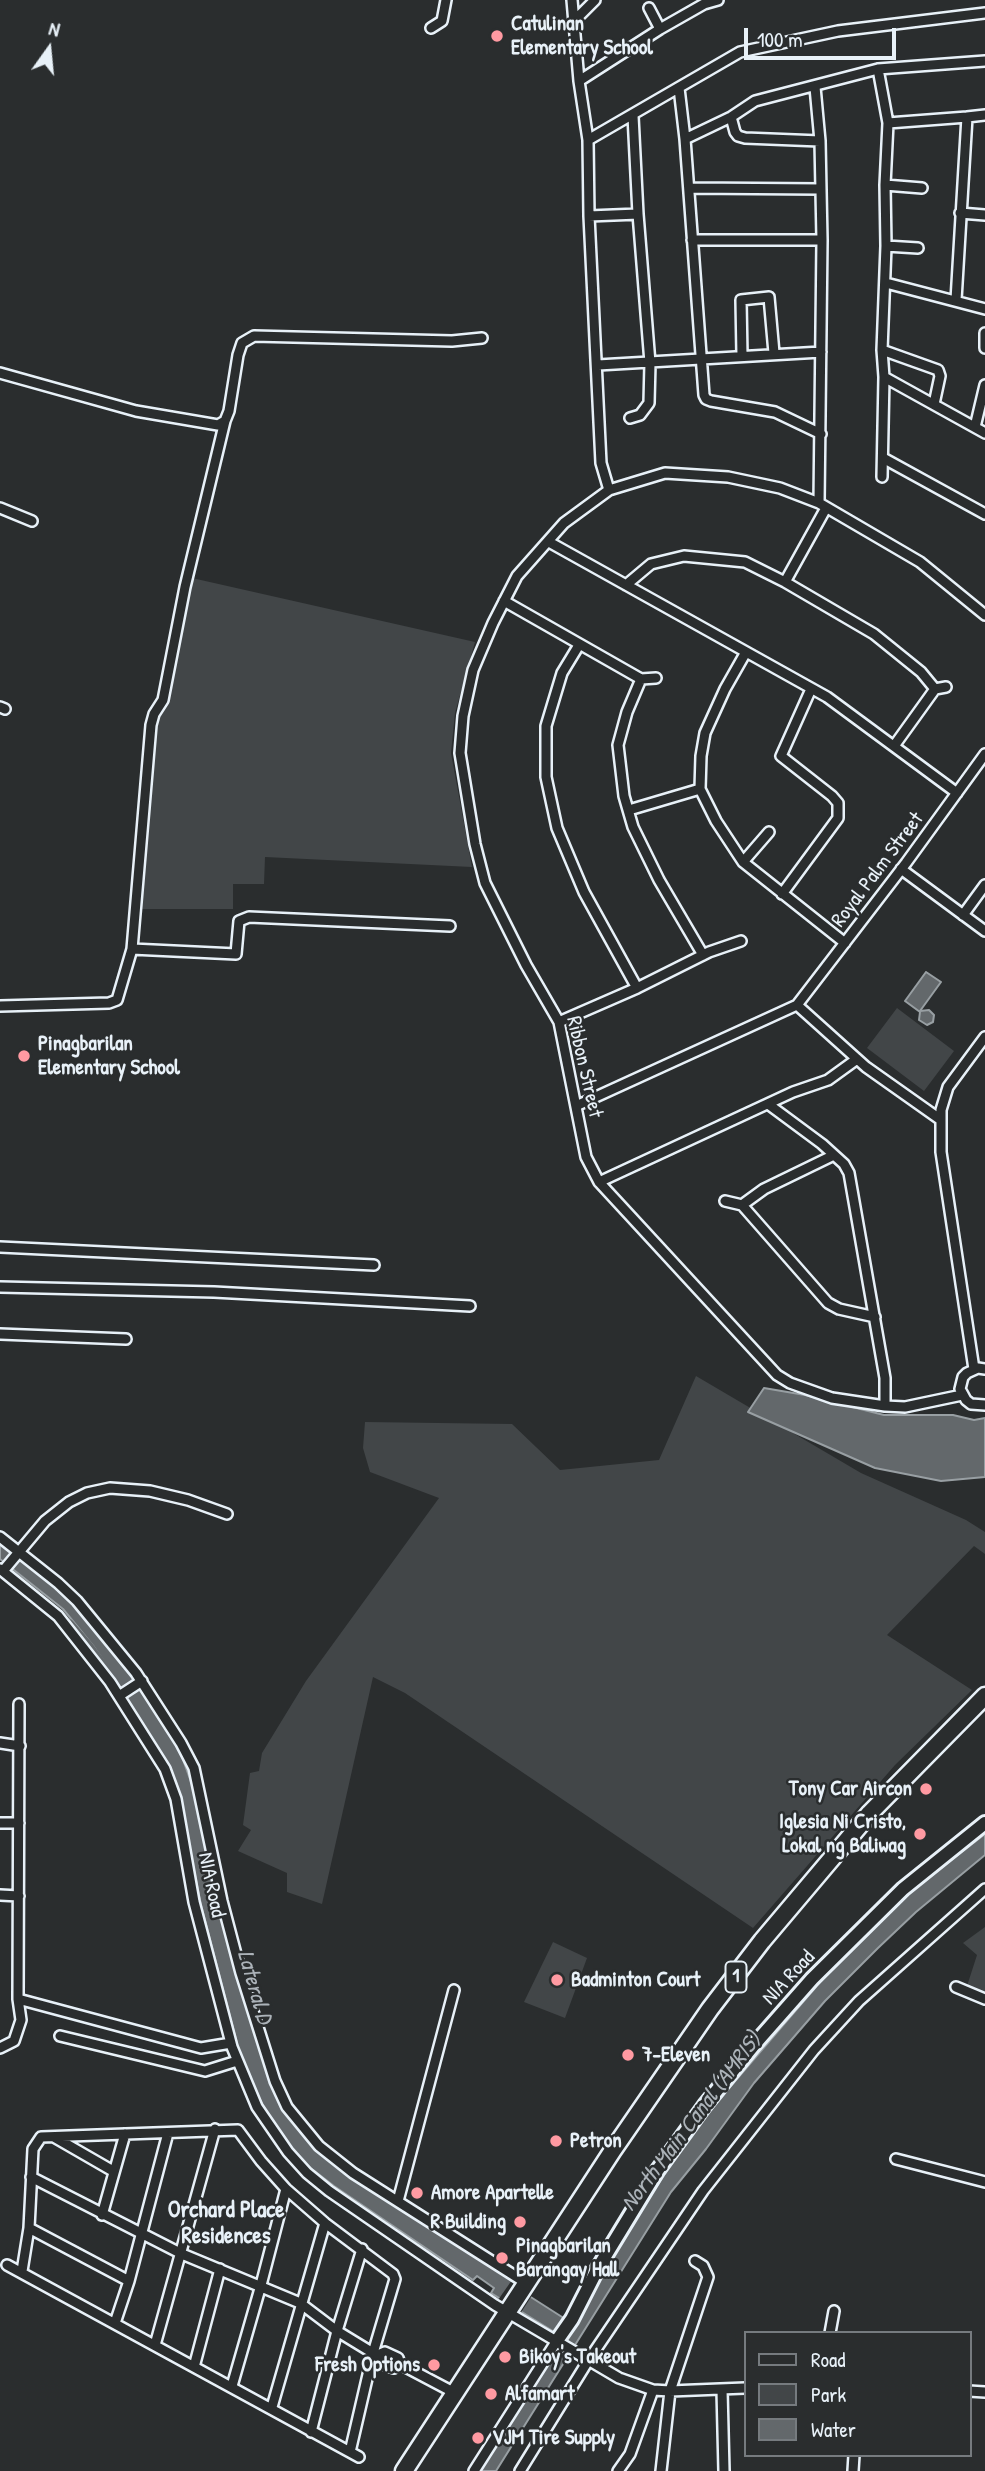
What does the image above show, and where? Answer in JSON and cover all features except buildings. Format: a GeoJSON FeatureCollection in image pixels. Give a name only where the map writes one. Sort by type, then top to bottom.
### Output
{"type":"FeatureCollection","features":[{"type":"Feature","properties":{"kind":"highway","name":"1"},"geometry":{"type":"LineString","coordinates":[[404,2471],[524,2285],[682,2049],[762,1941],[870,1813],[925,1754],[985,1696]]}},
{"type":"Feature","properties":{"kind":"street"},"geometry":{"type":"LineString","coordinates":[[430,28],[442,21],[446,0]]}},
{"type":"Feature","properties":{"kind":"street"},"geometry":{"type":"LineString","coordinates":[[572,0],[579,81],[588,140],[601,463],[609,490]]}},
{"type":"Feature","properties":{"kind":"street"},"geometry":{"type":"LineString","coordinates":[[573,22],[595,0]]}},
{"type":"Feature","properties":{"kind":"street"},"geometry":{"type":"LineString","coordinates":[[579,81],[703,2],[718,0]]}},
{"type":"Feature","properties":{"kind":"street"},"geometry":{"type":"LineString","coordinates":[[649,8],[660,29]]}},
{"type":"Feature","properties":{"kind":"street"},"geometry":{"type":"LineString","coordinates":[[588,140],[740,52],[838,31],[985,13]]}},
{"type":"Feature","properties":{"kind":"street"},"geometry":{"type":"LineString","coordinates":[[685,139],[731,117],[755,101],[878,69],[985,61]]}},
{"type":"Feature","properties":{"kind":"street"},"geometry":{"type":"LineString","coordinates":[[878,69],[888,123],[882,477]]}},
{"type":"Feature","properties":{"kind":"street"},"geometry":{"type":"LineString","coordinates":[[785,582],[822,505],[822,240],[820,141],[815,87]]}},
{"type":"Feature","properties":{"kind":"street"},"geometry":{"type":"LineString","coordinates":[[680,88],[700,360],[706,399],[775,412],[821,434]]}},
{"type":"Feature","properties":{"kind":"street"},"geometry":{"type":"LineString","coordinates":[[888,123],[985,115]]}},
{"type":"Feature","properties":{"kind":"street"},"geometry":{"type":"LineString","coordinates":[[630,418],[640,415],[649,403],[650,363],[633,116]]}},
{"type":"Feature","properties":{"kind":"street"},"geometry":{"type":"LineString","coordinates":[[731,117],[735,132],[745,138],[820,141]]}},
{"type":"Feature","properties":{"kind":"street"},"geometry":{"type":"LineString","coordinates":[[956,300],[967,117]]}},
{"type":"Feature","properties":{"kind":"street"},"geometry":{"type":"LineString","coordinates":[[885,185],[922,188]]}},
{"type":"Feature","properties":{"kind":"street"},"geometry":{"type":"LineString","coordinates":[[689,188],[821,189]]}},
{"type":"Feature","properties":{"kind":"street"},"geometry":{"type":"LineString","coordinates":[[960,213],[985,215]]}},
{"type":"Feature","properties":{"kind":"street"},"geometry":{"type":"LineString","coordinates":[[589,216],[638,214]]}},
{"type":"Feature","properties":{"kind":"street"},"geometry":{"type":"LineString","coordinates":[[692,240],[822,240]]}},
{"type":"Feature","properties":{"kind":"street"},"geometry":{"type":"LineString","coordinates":[[886,246],[918,248]]}},
{"type":"Feature","properties":{"kind":"street"},"geometry":{"type":"LineString","coordinates":[[886,284],[985,309]]}},
{"type":"Feature","properties":{"kind":"street"},"geometry":{"type":"LineString","coordinates":[[743,356],[741,300],[769,297],[774,353]]}},
{"type":"Feature","properties":{"kind":"street"},"geometry":{"type":"LineString","coordinates":[[985,333],[985,348]]}},
{"type":"Feature","properties":{"kind":"street"},"geometry":{"type":"LineString","coordinates":[[0,1006],[109,1003],[117,1000],[132,949],[151,725],[163,700],[185,587],[229,411],[242,343],[254,337],[452,341],[482,338]]}},
{"type":"Feature","properties":{"kind":"street"},"geometry":{"type":"LineString","coordinates":[[883,350],[938,370],[940,376],[934,404]]}},
{"type":"Feature","properties":{"kind":"street"},"geometry":{"type":"LineString","coordinates":[[598,365],[821,352]]}},
{"type":"Feature","properties":{"kind":"street"},"geometry":{"type":"LineString","coordinates":[[0,373],[136,411],[218,425],[225,421]]}},
{"type":"Feature","properties":{"kind":"street"},"geometry":{"type":"LineString","coordinates":[[884,377],[985,433]]}},
{"type":"Feature","properties":{"kind":"street"},"geometry":{"type":"LineString","coordinates":[[975,427],[985,385]]}},
{"type":"Feature","properties":{"kind":"street"},"geometry":{"type":"LineString","coordinates":[[883,458],[985,514]]}},
{"type":"Feature","properties":{"kind":"street","name":"Ribbon Street"},"geometry":{"type":"LineString","coordinates":[[962,1395],[905,1407],[886,1406],[832,1398],[777,1376],[599,1182],[586,1157],[559,1023],[485,883],[475,844],[460,753],[463,716],[473,670],[517,576],[564,523],[609,490],[665,473],[728,477],[780,488],[822,505],[920,562],[985,615]]}},
{"type":"Feature","properties":{"kind":"street"},"geometry":{"type":"LineString","coordinates":[[0,508],[32,521]]}},
{"type":"Feature","properties":{"kind":"street"},"geometry":{"type":"LineString","coordinates":[[549,542],[827,697],[957,793]]}},
{"type":"Feature","properties":{"kind":"street"},"geometry":{"type":"LineString","coordinates":[[626,585],[650,564],[684,556],[745,562],[874,634],[921,672],[934,689]]}},
{"type":"Feature","properties":{"kind":"street"},"geometry":{"type":"LineString","coordinates":[[504,601],[641,679],[656,678]]}},
{"type":"Feature","properties":{"kind":"street"},"geometry":{"type":"LineString","coordinates":[[579,645],[562,673],[546,726],[546,777],[557,828],[584,892],[637,988]]}},
{"type":"Feature","properties":{"kind":"street"},"geometry":{"type":"LineString","coordinates":[[746,652],[705,733],[700,789],[716,821],[743,862],[845,943]]}},
{"type":"Feature","properties":{"kind":"street"},"geometry":{"type":"LineString","coordinates":[[641,679],[626,712],[618,746],[624,796],[634,827],[659,880],[703,955]]}},
{"type":"Feature","properties":{"kind":"street"},"geometry":{"type":"LineString","coordinates":[[894,746],[934,689],[946,687]]}},
{"type":"Feature","properties":{"kind":"street"},"geometry":{"type":"LineString","coordinates":[[781,755],[811,689]]}},
{"type":"Feature","properties":{"kind":"street","name":"Royal Palm Street"},"geometry":{"type":"LineString","coordinates":[[797,1005],[985,754]]}},
{"type":"Feature","properties":{"kind":"street"},"geometry":{"type":"LineString","coordinates":[[769,757],[781,755],[838,803],[838,818],[782,894]]}},
{"type":"Feature","properties":{"kind":"street"},"geometry":{"type":"LineString","coordinates":[[629,810],[700,789]]}},
{"type":"Feature","properties":{"kind":"street"},"geometry":{"type":"LineString","coordinates":[[838,807],[851,805]]}},
{"type":"Feature","properties":{"kind":"street"},"geometry":{"type":"LineString","coordinates":[[743,862],[769,832]]}},
{"type":"Feature","properties":{"kind":"street"},"geometry":{"type":"LineString","coordinates":[[901,869],[985,931]]}},
{"type":"Feature","properties":{"kind":"street"},"geometry":{"type":"LineString","coordinates":[[963,915],[985,886]]}},
{"type":"Feature","properties":{"kind":"street"},"geometry":{"type":"LineString","coordinates":[[132,949],[236,954],[239,921],[249,917],[450,926]]}},
{"type":"Feature","properties":{"kind":"street"},"geometry":{"type":"LineString","coordinates":[[559,1023],[703,955],[741,941]]}},
{"type":"Feature","properties":{"kind":"street"},"geometry":{"type":"LineString","coordinates":[[576,1106],[797,1005],[857,1059],[941,1119]]}},
{"type":"Feature","properties":{"kind":"street"},"geometry":{"type":"LineString","coordinates":[[974,1369],[941,1152],[941,1119],[948,1087],[984,1041]]}},
{"type":"Feature","properties":{"kind":"street"},"geometry":{"type":"LineString","coordinates":[[599,1182],[768,1104],[828,1080],[857,1059]]}},
{"type":"Feature","properties":{"kind":"street"},"geometry":{"type":"LineString","coordinates":[[768,1104],[834,1155],[849,1173],[885,1378],[886,1406]]}},
{"type":"Feature","properties":{"kind":"street"},"geometry":{"type":"LineString","coordinates":[[742,1205],[764,1189],[834,1155]]}},
{"type":"Feature","properties":{"kind":"street"},"geometry":{"type":"LineString","coordinates":[[724,1201],[742,1205],[828,1303],[839,1309],[875,1317]]}},
{"type":"Feature","properties":{"kind":"street"},"geometry":{"type":"LineString","coordinates":[[0,1247],[374,1265]]}},
{"type":"Feature","properties":{"kind":"street"},"geometry":{"type":"LineString","coordinates":[[0,1287],[214,1292],[470,1306]]}},
{"type":"Feature","properties":{"kind":"street"},"geometry":{"type":"LineString","coordinates":[[0,1334],[127,1339]]}},
{"type":"Feature","properties":{"kind":"street"},"geometry":{"type":"LineString","coordinates":[[985,1369],[974,1369],[963,1377],[960,1389],[971,1404],[985,1405]]}},
{"type":"Feature","properties":{"kind":"street"},"geometry":{"type":"LineString","coordinates":[[4,1568],[45,1521],[69,1502],[87,1493],[110,1488],[150,1491],[188,1500],[227,1514]]}},
{"type":"Feature","properties":{"kind":"street"},"geometry":{"type":"LineString","coordinates":[[0,1537],[77,1601],[140,1682],[181,1743],[194,1768],[222,1901],[241,1973],[275,2081],[287,2107],[319,2146],[353,2173],[524,2285]]}},
{"type":"Feature","properties":{"kind":"street","name":"NIA Road"},"geometry":{"type":"LineString","coordinates":[[4,1568],[58,1616],[122,1694],[171,1783],[194,1902],[237,2062],[271,2132],[307,2172],[329,2191],[508,2310],[619,2378],[653,2390],[744,2388]]}},
{"type":"Feature","properties":{"kind":"street"},"geometry":{"type":"LineString","coordinates":[[122,1694],[140,1682]]}},
{"type":"Feature","properties":{"kind":"street"},"geometry":{"type":"LineString","coordinates":[[0,2048],[14,2041],[21,2020],[18,1999],[19,1704]]}},
{"type":"Feature","properties":{"kind":"street"},"geometry":{"type":"LineString","coordinates":[[0,1743],[20,1746]]}},
{"type":"Feature","properties":{"kind":"street"},"geometry":{"type":"LineString","coordinates":[[0,1823],[19,1823]]}},
{"type":"Feature","properties":{"kind":"street","name":"NIA Road"},"geometry":{"type":"LineString","coordinates":[[474,2471],[562,2345],[597,2268],[657,2171],[705,2105],[812,1979],[903,1889],[985,1824]]}},
{"type":"Feature","properties":{"kind":"street"},"geometry":{"type":"LineString","coordinates":[[520,2471],[588,2361],[703,2191],[814,2050],[859,2001],[985,1889]]}},
{"type":"Feature","properties":{"kind":"street"},"geometry":{"type":"LineString","coordinates":[[0,1895],[19,1896]]}},
{"type":"Feature","properties":{"kind":"street"},"geometry":{"type":"LineString","coordinates":[[956,1987],[985,1999]]}},
{"type":"Feature","properties":{"kind":"street"},"geometry":{"type":"LineString","coordinates":[[398,2201],[454,1990]]}},
{"type":"Feature","properties":{"kind":"street"},"geometry":{"type":"LineString","coordinates":[[18,1999],[201,2048],[231,2043]]}},
{"type":"Feature","properties":{"kind":"street"},"geometry":{"type":"LineString","coordinates":[[60,2036],[205,2071],[237,2062]]}},
{"type":"Feature","properties":{"kind":"street"},"geometry":{"type":"LineString","coordinates":[[155,2345],[215,2129]]}},
{"type":"Feature","properties":{"kind":"street"},"geometry":{"type":"LineString","coordinates":[[22,2271],[29,2228],[35,2144],[41,2137],[238,2130],[286,2189],[325,2223],[393,2274],[395,2279],[350,2452]]}},
{"type":"Feature","properties":{"kind":"street"},"geometry":{"type":"LineString","coordinates":[[115,2323],[129,2281],[168,2133]]}},
{"type":"Feature","properties":{"kind":"street"},"geometry":{"type":"LineString","coordinates":[[102,2215],[125,2134]]}},
{"type":"Feature","properties":{"kind":"street"},"geometry":{"type":"LineString","coordinates":[[54,2137],[113,2171]]}},
{"type":"Feature","properties":{"kind":"street"},"geometry":{"type":"LineString","coordinates":[[896,2159],[985,2182]]}},
{"type":"Feature","properties":{"kind":"street"},"geometry":{"type":"LineString","coordinates":[[31,2176],[181,2254],[300,2303],[337,2331],[376,2354],[385,2352],[392,2355],[398,2358],[400,2364],[455,2393]]}},
{"type":"Feature","properties":{"kind":"street"},"geometry":{"type":"LineString","coordinates":[[232,2386],[286,2189]]}},
{"type":"Feature","properties":{"kind":"street"},"geometry":{"type":"LineString","coordinates":[[272,2407],[325,2223]]}},
{"type":"Feature","properties":{"kind":"street"},"geometry":{"type":"LineString","coordinates":[[29,2228],[129,2281]]}},
{"type":"Feature","properties":{"kind":"street"},"geometry":{"type":"LineString","coordinates":[[311,2431],[362,2249]]}},
{"type":"Feature","properties":{"kind":"street"},"geometry":{"type":"LineString","coordinates":[[660,2471],[670,2391],[708,2277],[704,2266],[695,2261]]}},
{"type":"Feature","properties":{"kind":"street"},"geometry":{"type":"LineString","coordinates":[[7,2265],[272,2407],[359,2457]]}},
{"type":"Feature","properties":{"kind":"street"},"geometry":{"type":"LineString","coordinates":[[194,2367],[220,2269]]}},
{"type":"Feature","properties":{"kind":"street"},"geometry":{"type":"LineString","coordinates":[[830,2331],[834,2311]]}},
{"type":"Feature","properties":{"kind":"street"},"geometry":{"type":"LineString","coordinates":[[618,2471],[630,2454],[653,2390]]}},
{"type":"Feature","properties":{"kind":"street"},"geometry":{"type":"LineString","coordinates":[[722,2390],[724,2471]]}},
{"type":"Feature","properties":{"kind":"green space"},"geometry":{"type":"Polygon","coordinates":[[[192,578],[475,642],[455,713],[451,753],[472,867],[265,857],[264,884],[233,884],[233,909],[138,909],[155,716],[168,699],[177,640],[192,578]]]}},
{"type":"Feature","properties":{"kind":"green space"},"geometry":{"type":"Polygon","coordinates":[[[897,1008],[954,1051],[924,1091],[867,1048],[897,1008]]]}},
{"type":"Feature","properties":{"kind":"green space"},"geometry":{"type":"Polygon","coordinates":[[[696,1376],[861,1473],[966,1520],[985,1532],[985,1554],[974,1546],[887,1635],[972,1690],[895,1765],[753,1928],[405,1693],[373,1677],[322,1904],[287,1892],[287,1873],[238,1851],[251,1830],[243,1825],[250,1773],[259,1771],[262,1753],[306,1681],[439,1498],[370,1472],[363,1448],[365,1422],[512,1424],[560,1470],[659,1460],[696,1376]]]}},
{"type":"Feature","properties":{"kind":"green space"},"geometry":{"type":"Polygon","coordinates":[[[985,1927],[985,1993],[967,1986],[977,1955],[963,1943],[985,1927]]]}},
{"type":"Feature","properties":{"kind":"green space","name":"Badminton Court"},"geometry":{"type":"Polygon","coordinates":[[[553,1942],[587,1958],[565,2018],[524,2002],[553,1942]]]}},
{"type":"Feature","properties":{"kind":"water"},"geometry":{"type":"Polygon","coordinates":[[[926,972],[941,982],[920,1011],[929,1010],[934,1015],[933,1022],[927,1025],[919,1020],[920,1012],[905,1001],[926,972]]]}},
{"type":"Feature","properties":{"kind":"water"},"geometry":{"type":"Polygon","coordinates":[[[764,1388],[805,1395],[884,1415],[953,1415],[974,1420],[985,1418],[985,1477],[941,1481],[875,1468],[748,1412],[764,1388]]]}},
{"type":"Feature","properties":{"kind":"water"},"geometry":{"type":"Polygon","coordinates":[[[0,1542],[77,1608],[132,1676],[178,1746],[198,1801],[220,1911],[237,1975],[270,2082],[284,2109],[316,2149],[350,2177],[505,2275],[526,2294],[573,2324],[613,2251],[700,2122],[833,1967],[902,1898],[985,1834],[985,1855],[916,1912],[878,1948],[825,2001],[754,2083],[671,2192],[496,2471],[480,2471],[564,2338],[491,2293],[494,2288],[477,2276],[473,2280],[334,2186],[304,2163],[276,2128],[247,2077],[240,2055],[201,1905],[176,1782],[120,1684],[94,1647],[63,1609],[0,1559],[0,1542]]]}},
{"type":"Feature","properties":{"kind":"pier"},"geometry":{"type":"Polygon","coordinates":[[[512,2280],[533,2294],[520,2314],[498,2300],[512,2280]]]}},
{"type":"Feature","properties":{"kind":"waterway","name":"Lateral D"},"geometry":{"type":"LineString","coordinates":[[69,1624],[141,1716]]}},
{"type":"Feature","properties":{"kind":"place","name":"Catulinan Elementary School"},"geometry":{"type":"Point","coordinates":[497,36]}},
{"type":"Feature","properties":{"kind":"place","name":"Pinagbarilan Elementary School"},"geometry":{"type":"Point","coordinates":[24,1056]}},
{"type":"Feature","properties":{"kind":"place","name":"Tony Car Aircon"},"geometry":{"type":"Point","coordinates":[926,1789]}},
{"type":"Feature","properties":{"kind":"place","name":"Iglesia Ni Cristo, Lokal ng Baliwag"},"geometry":{"type":"Point","coordinates":[920,1834]}},
{"type":"Feature","properties":{"kind":"place","name":"Badminton Court"},"geometry":{"type":"Point","coordinates":[557,1980]}},
{"type":"Feature","properties":{"kind":"place","name":"7-Eleven"},"geometry":{"type":"Point","coordinates":[628,2055]}},
{"type":"Feature","properties":{"kind":"place","name":"Petron"},"geometry":{"type":"Point","coordinates":[556,2141]}},
{"type":"Feature","properties":{"kind":"place","name":"Amore Apartelle"},"geometry":{"type":"Point","coordinates":[417,2193]}},
{"type":"Feature","properties":{"kind":"place","name":"R Building"},"geometry":{"type":"Point","coordinates":[520,2222]}},
{"type":"Feature","properties":{"kind":"place","name":"Pinagbarilan Barangay Hall"},"geometry":{"type":"Point","coordinates":[502,2258]}},
{"type":"Feature","properties":{"kind":"place","name":"Bikoy's Takeout"},"geometry":{"type":"Point","coordinates":[505,2357]}},
{"type":"Feature","properties":{"kind":"place","name":"Fresh Options"},"geometry":{"type":"Point","coordinates":[434,2365]}},
{"type":"Feature","properties":{"kind":"place","name":"Alfamart"},"geometry":{"type":"Point","coordinates":[491,2394]}},
{"type":"Feature","properties":{"kind":"place","name":"VJM Tire Supply"},"geometry":{"type":"Point","coordinates":[478,2438]}},
{"type":"Feature","properties":{"kind":"district","name":"Orchard Place Residences"},"geometry":{"type":"Point","coordinates":[226,2224]}},
{"type":"Feature","properties":{"kind":"water label","name":"North Main Canal (AMRIS)"},"geometry":{"type":"Point","coordinates":[692,2122]}}]}
